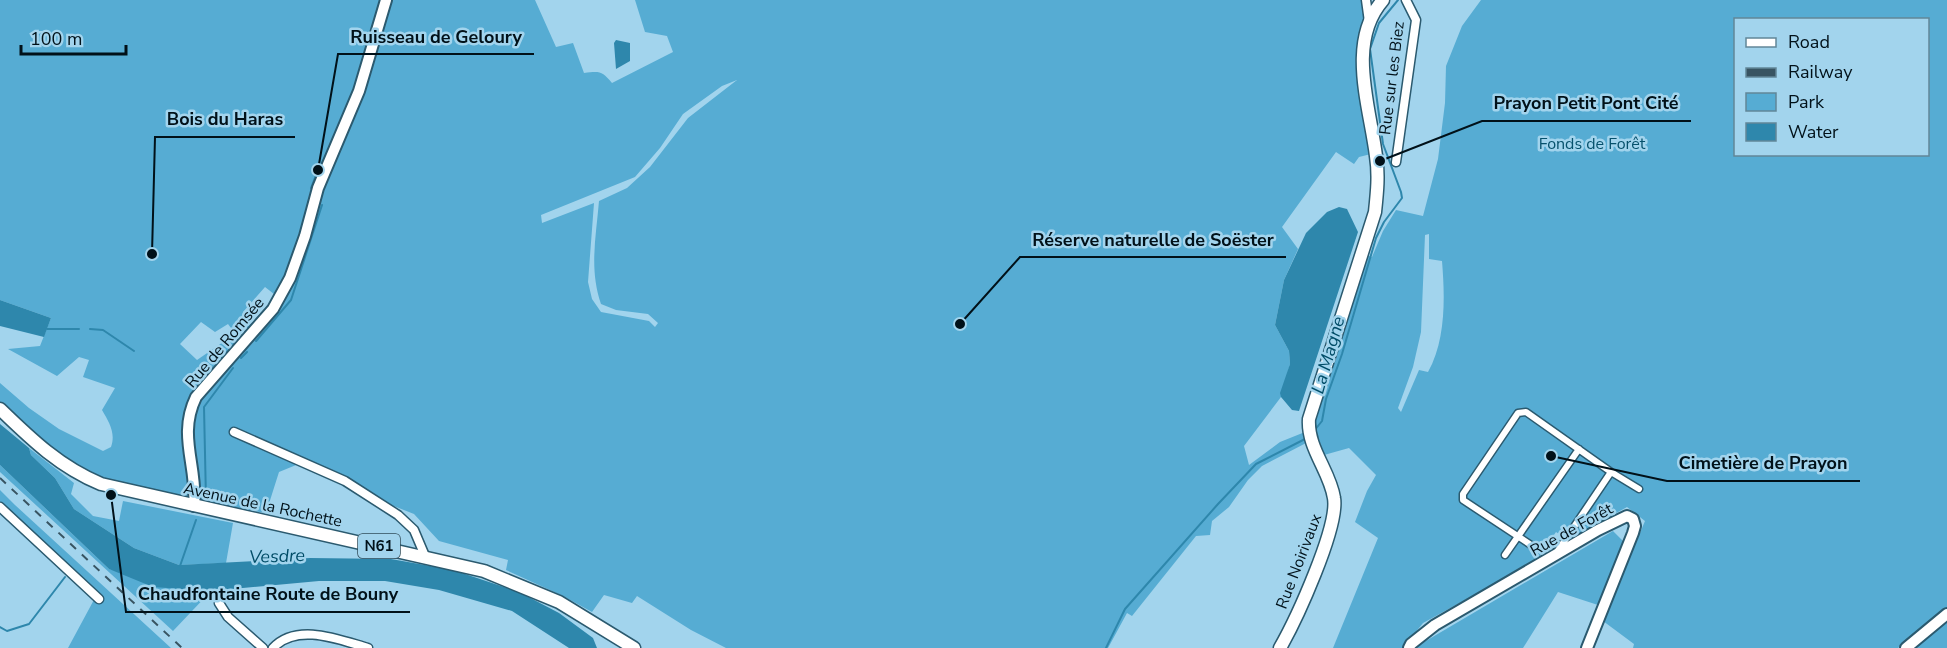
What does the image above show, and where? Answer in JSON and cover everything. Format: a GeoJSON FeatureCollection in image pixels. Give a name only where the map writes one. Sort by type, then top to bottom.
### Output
{"type":"FeatureCollection","features":[{"type":"Feature","properties":{"kind":"main road","name":"Rue Noirivaux"},"geometry":{"type":"LineString","coordinates":[[1280,648],[1319,560],[1334,517],[1334,497],[1310,434],[1309,419],[1375,212],[1378,181],[1377,159],[1362,60],[1365,31],[1376,8],[1383,0]]}},
{"type":"Feature","properties":{"kind":"main road","name":"Avenue de la Rochette"},"geometry":{"type":"LineString","coordinates":[[0,410],[57,461],[78,474],[118,489],[425,556],[503,577],[571,609],[633,647]]}},
{"type":"Feature","properties":{"kind":"street","name":"Rue de Romsée"},"geometry":{"type":"LineString","coordinates":[[194,506],[196,490],[188,443],[190,410],[196,397],[273,309],[290,278],[305,236],[318,188],[359,91],[386,0]]}},
{"type":"Feature","properties":{"kind":"street"},"geometry":{"type":"LineString","coordinates":[[1366,0],[1369,22]]}},
{"type":"Feature","properties":{"kind":"street","name":"Rue sur les Biez"},"geometry":{"type":"LineString","coordinates":[[1396,162],[1416,20],[1406,0]]}},
{"type":"Feature","properties":{"kind":"street"},"geometry":{"type":"LineString","coordinates":[[1537,549],[1463,500],[1463,494],[1518,413],[1526,412],[1639,489]]}},
{"type":"Feature","properties":{"kind":"street"},"geometry":{"type":"LineString","coordinates":[[234,432],[345,482],[398,515],[414,530],[425,556]]}},
{"type":"Feature","properties":{"kind":"street"},"geometry":{"type":"LineString","coordinates":[[1505,555],[1579,449]]}},
{"type":"Feature","properties":{"kind":"street"},"geometry":{"type":"LineString","coordinates":[[1554,555],[1611,472]]}},
{"type":"Feature","properties":{"kind":"street"},"geometry":{"type":"LineString","coordinates":[[0,507],[99,599]]}},
{"type":"Feature","properties":{"kind":"street","name":"Rue de Forêt"},"geometry":{"type":"LineString","coordinates":[[1409,648],[1435,625],[1554,555],[1627,516],[1633,519],[1635,525],[1633,533],[1587,648]]}},
{"type":"Feature","properties":{"kind":"street"},"geometry":{"type":"LineString","coordinates":[[219,603],[228,617],[263,648]]}},
{"type":"Feature","properties":{"kind":"street"},"geometry":{"type":"LineString","coordinates":[[1906,648],[1947,614]]}},
{"type":"Feature","properties":{"kind":"street"},"geometry":{"type":"LineString","coordinates":[[273,648],[287,639],[300,635],[317,634],[353,646],[368,648]]}},
{"type":"Feature","properties":{"kind":"green space"},"geometry":{"type":"Polygon","coordinates":[[[0,0],[535,0],[556,47],[573,43],[584,73],[600,73],[612,83],[673,52],[667,36],[645,32],[635,0],[1363,0],[1364,15],[1356,52],[1371,154],[1359,157],[1354,164],[1336,152],[1282,227],[1298,249],[1284,280],[1275,325],[1289,351],[1290,364],[1281,397],[1244,446],[1249,465],[1280,442],[1305,432],[1308,442],[1262,466],[1248,480],[1229,507],[1212,521],[1210,535],[1196,536],[1132,616],[1127,613],[1108,648],[726,648],[691,630],[637,596],[632,603],[604,595],[592,612],[506,570],[508,560],[439,541],[414,514],[301,463],[279,472],[266,513],[163,495],[101,480],[52,453],[0,403],[0,383],[29,408],[59,429],[103,451],[111,447],[113,437],[102,410],[115,388],[83,377],[89,360],[79,357],[57,376],[8,349],[40,346],[51,318],[0,300],[0,0]],[[737,80],[722,86],[683,114],[660,148],[635,177],[541,215],[542,223],[594,203],[588,282],[592,299],[601,312],[649,321],[655,327],[658,323],[648,314],[616,310],[601,304],[594,266],[599,201],[627,188],[650,167],[688,118],[737,80]],[[265,287],[243,312],[251,325],[248,328],[231,328],[228,324],[215,332],[201,322],[180,344],[197,360],[229,338],[243,349],[283,301],[265,287]]]}},
{"type":"Feature","properties":{"kind":"green space","name":"Fonds de Forêt"},"geometry":{"type":"Polygon","coordinates":[[[1481,0],[1947,0],[1947,608],[1898,648],[1633,648],[1634,644],[1603,621],[1645,521],[1627,507],[1568,540],[1556,532],[1536,561],[1423,623],[1403,648],[1333,648],[1378,538],[1355,522],[1376,475],[1349,448],[1324,455],[1314,425],[1366,255],[1372,257],[1383,231],[1396,210],[1423,216],[1438,159],[1445,103],[1446,66],[1462,26],[1481,0]],[[1429,234],[1425,235],[1421,332],[1413,367],[1398,408],[1401,412],[1419,370],[1428,372],[1434,360],[1441,332],[1444,304],[1442,261],[1429,259],[1429,234]]]}},
{"type":"Feature","properties":{"kind":"green space"},"geometry":{"type":"Polygon","coordinates":[[[29,448],[74,483],[71,494],[93,516],[119,521],[123,501],[233,523],[226,563],[179,565],[134,548],[74,509],[55,478],[31,455],[29,448]]]}},
{"type":"Feature","properties":{"kind":"green space"},"geometry":{"type":"Polygon","coordinates":[[[0,465],[109,569],[211,591],[173,631],[0,472],[0,465]]]}},
{"type":"Feature","properties":{"kind":"green space"},"geometry":{"type":"Polygon","coordinates":[[[0,490],[171,648],[68,648],[96,596],[0,507],[0,490]]]}},
{"type":"Feature","properties":{"kind":"green space"},"geometry":{"type":"Polygon","coordinates":[[[1613,531],[1623,541],[1598,605],[1558,592],[1523,648],[1417,648],[1419,645],[1613,531]]]}},
{"type":"Feature","properties":{"kind":"green space"},"geometry":{"type":"Polygon","coordinates":[[[1947,620],[1947,648],[1912,648],[1947,620]]]}},
{"type":"Feature","properties":{"kind":"water"},"geometry":{"type":"Polygon","coordinates":[[[616,40],[630,43],[630,61],[616,69],[614,43],[616,40]]]}},
{"type":"Feature","properties":{"kind":"water"},"geometry":{"type":"Polygon","coordinates":[[[1339,207],[1347,209],[1358,232],[1299,411],[1292,410],[1280,393],[1290,364],[1289,351],[1275,325],[1284,280],[1306,233],[1327,212],[1339,207]]]}},
{"type":"Feature","properties":{"kind":"water"},"geometry":{"type":"Polygon","coordinates":[[[0,300],[51,318],[44,337],[0,326],[0,300]]]}},
{"type":"Feature","properties":{"kind":"water","name":"Vesdre"},"geometry":{"type":"Polygon","coordinates":[[[0,424],[29,448],[31,455],[55,478],[74,509],[134,548],[179,565],[310,558],[391,559],[453,570],[519,592],[559,613],[593,638],[597,648],[569,648],[512,611],[439,590],[385,581],[319,581],[211,591],[153,587],[109,569],[0,465],[0,424]]]}},
{"type":"Feature","properties":{"kind":"waterway","name":"La Magne"},"geometry":{"type":"LineString","coordinates":[[1314,431],[1322,421],[1326,399],[1342,354],[1376,238],[1384,222],[1402,198],[1383,144],[1370,49],[1379,23],[1398,0]]}},
{"type":"Feature","properties":{"kind":"waterway"},"geometry":{"type":"LineString","coordinates":[[311,188],[329,150]]}},
{"type":"Feature","properties":{"kind":"waterway"},"geometry":{"type":"LineString","coordinates":[[256,341],[291,300],[322,205]]}},
{"type":"Feature","properties":{"kind":"waterway"},"geometry":{"type":"LineString","coordinates":[[47,329],[79,329]]}},
{"type":"Feature","properties":{"kind":"waterway"},"geometry":{"type":"LineString","coordinates":[[90,329],[103,330],[134,351]]}},
{"type":"Feature","properties":{"kind":"waterway"},"geometry":{"type":"LineString","coordinates":[[241,358],[247,352]]}},
{"type":"Feature","properties":{"kind":"waterway"},"geometry":{"type":"LineString","coordinates":[[206,500],[204,407],[233,368]]}},
{"type":"Feature","properties":{"kind":"waterway","name":"La Magne"},"geometry":{"type":"LineString","coordinates":[[1106,648],[1125,609],[1256,464],[1305,439]]}},
{"type":"Feature","properties":{"kind":"waterway"},"geometry":{"type":"LineString","coordinates":[[180,566],[196,520]]}},
{"type":"Feature","properties":{"kind":"waterway"},"geometry":{"type":"LineString","coordinates":[[0,627],[7,631],[29,624],[65,577]]}},
{"type":"Feature","properties":{"kind":"railway"},"geometry":{"type":"LineString","coordinates":[[0,478],[182,648]]}},
{"type":"Feature","properties":{"kind":"place","name":"Prayon Petit Pont Cité"},"geometry":{"type":"Point","coordinates":[1380,161]}},
{"type":"Feature","properties":{"kind":"place","name":"Ruisseau de Geloury"},"geometry":{"type":"Point","coordinates":[318,170]}},
{"type":"Feature","properties":{"kind":"place","name":"Bois du Haras"},"geometry":{"type":"Point","coordinates":[152,254]}},
{"type":"Feature","properties":{"kind":"place","name":"Réserve naturelle de Soëster"},"geometry":{"type":"Point","coordinates":[960,324]}},
{"type":"Feature","properties":{"kind":"place","name":"Cimetière de Prayon"},"geometry":{"type":"Point","coordinates":[1551,456]}},
{"type":"Feature","properties":{"kind":"place","name":"Chaudfontaine Route de Bouny"},"geometry":{"type":"Point","coordinates":[111,495]}}]}
